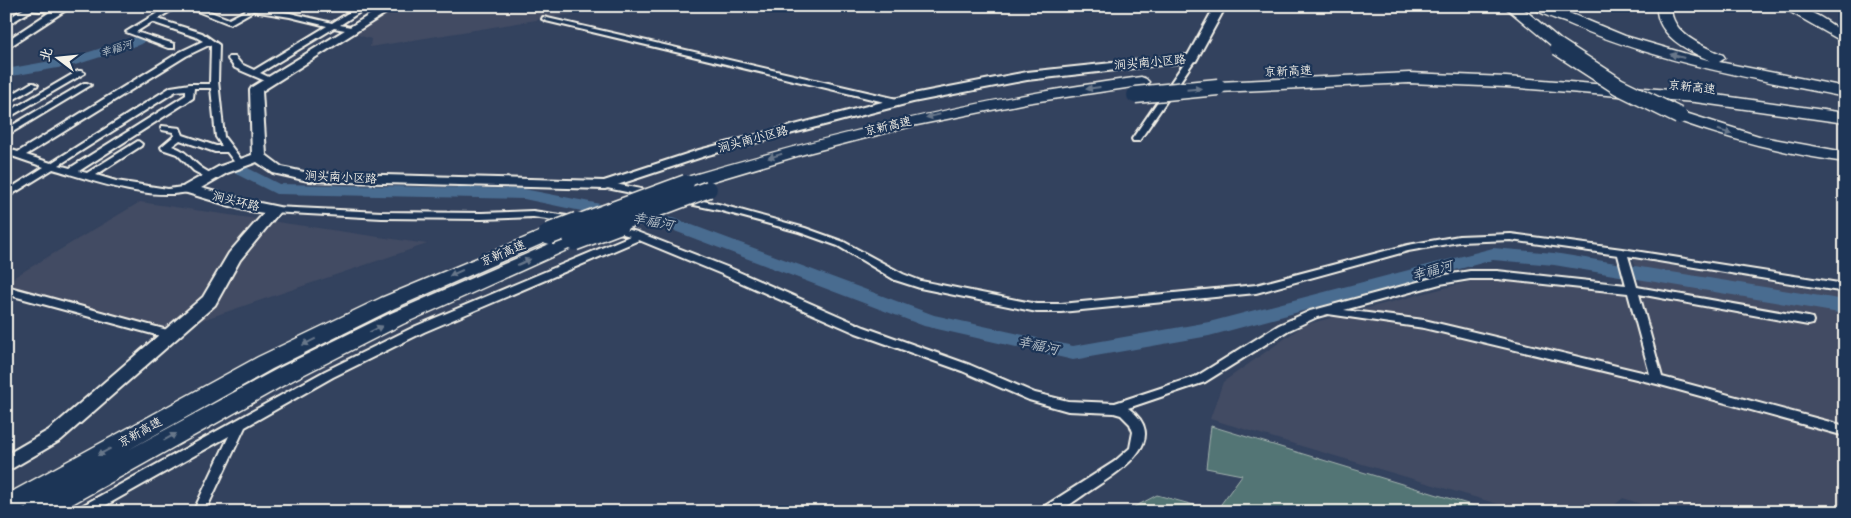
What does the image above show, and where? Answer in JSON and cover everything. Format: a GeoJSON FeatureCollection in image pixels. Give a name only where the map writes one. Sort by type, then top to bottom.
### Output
{"type":"FeatureCollection","features":[{"type":"Feature","properties":{"kind":"highway"},"geometry":{"type":"LineString","coordinates":[[1510,6],[1558,47],[1618,86],[1679,116],[1757,142],[1817,154],[1845,157]]}},
{"type":"Feature","properties":{"kind":"highway"},"geometry":{"type":"LineString","coordinates":[[1510,6],[1581,62],[1610,81],[1679,116]]}},
{"type":"Feature","properties":{"kind":"highway"},"geometry":{"type":"LineString","coordinates":[[1540,6],[1573,21],[1646,48],[1725,68],[1845,92]]}},
{"type":"Feature","properties":{"kind":"highway"},"geometry":{"type":"LineString","coordinates":[[1664,6],[1664,16],[1668,26],[1676,35],[1697,48],[1746,68],[1818,87]]}},
{"type":"Feature","properties":{"kind":"highway"},"geometry":{"type":"LineString","coordinates":[[1787,6],[1812,18],[1845,39]]}},
{"type":"Feature","properties":{"kind":"highway","name":"京新高速"},"geometry":{"type":"LineString","coordinates":[[6,507],[265,363],[388,303],[549,234],[686,183],[788,152],[942,114],[1022,98],[1138,89],[1336,69],[1499,71],[1582,76],[1689,86],[1845,107]]}},
{"type":"Feature","properties":{"kind":"highway","name":"京新高速"},"geometry":{"type":"LineString","coordinates":[[1220,81],[1399,78],[1506,82],[1695,97],[1845,118]]}},
{"type":"Feature","properties":{"kind":"highway","name":"京新高速"},"geometry":{"type":"LineString","coordinates":[[36,512],[286,374],[396,319],[574,240],[709,189],[789,165],[948,124],[1138,89]]}},
{"type":"Feature","properties":{"kind":"street"},"geometry":{"type":"LineString","coordinates":[[171,46],[130,32],[175,6]]}},
{"type":"Feature","properties":{"kind":"street"},"geometry":{"type":"LineString","coordinates":[[189,6],[230,22],[254,8],[353,30]]}},
{"type":"Feature","properties":{"kind":"street"},"geometry":{"type":"LineString","coordinates":[[253,74],[365,6]]}},
{"type":"Feature","properties":{"kind":"street"},"geometry":{"type":"LineString","coordinates":[[259,157],[256,90],[392,6]]}},
{"type":"Feature","properties":{"kind":"street","name":"涧头南小区路"},"geometry":{"type":"LineString","coordinates":[[259,157],[278,170],[308,177],[604,185],[636,172],[702,153],[840,115],[897,102],[1004,80],[1109,66],[1192,58],[1221,6]]}},
{"type":"Feature","properties":{"kind":"street"},"geometry":{"type":"LineString","coordinates":[[6,24],[32,7],[63,9]]}},
{"type":"Feature","properties":{"kind":"street"},"geometry":{"type":"LineString","coordinates":[[6,46],[63,9]]}},
{"type":"Feature","properties":{"kind":"street"},"geometry":{"type":"LineString","coordinates":[[546,19],[897,102]]}},
{"type":"Feature","properties":{"kind":"street"},"geometry":{"type":"LineString","coordinates":[[152,20],[191,32],[210,41],[215,46],[214,86],[220,137],[239,162]]}},
{"type":"Feature","properties":{"kind":"street"},"geometry":{"type":"LineString","coordinates":[[19,156],[178,56],[210,41]]}},
{"type":"Feature","properties":{"kind":"street"},"geometry":{"type":"LineString","coordinates":[[1136,139],[1192,58]]}},
{"type":"Feature","properties":{"kind":"street"},"geometry":{"type":"LineString","coordinates":[[232,59],[238,66],[270,81]]}},
{"type":"Feature","properties":{"kind":"street"},"geometry":{"type":"LineString","coordinates":[[6,117],[81,73]]}},
{"type":"Feature","properties":{"kind":"street"},"geometry":{"type":"LineString","coordinates":[[6,133],[87,85]]}},
{"type":"Feature","properties":{"kind":"street"},"geometry":{"type":"LineString","coordinates":[[6,102],[34,86]]}},
{"type":"Feature","properties":{"kind":"street"},"geometry":{"type":"LineString","coordinates":[[6,195],[174,89],[190,86],[214,86]]}},
{"type":"Feature","properties":{"kind":"street"},"geometry":{"type":"LineString","coordinates":[[72,172],[190,96],[190,86]]}},
{"type":"Feature","properties":{"kind":"street"},"geometry":{"type":"LineString","coordinates":[[165,128],[177,130],[179,138]]}},
{"type":"Feature","properties":{"kind":"street"},"geometry":{"type":"LineString","coordinates":[[209,176],[196,169],[180,152],[165,146],[179,138],[215,149],[229,149]]}},
{"type":"Feature","properties":{"kind":"street"},"geometry":{"type":"LineString","coordinates":[[89,176],[138,144]]}},
{"type":"Feature","properties":{"kind":"street"},"geometry":{"type":"LineString","coordinates":[[6,151],[116,184],[168,192],[189,189]]}},
{"type":"Feature","properties":{"kind":"street","name":"涧头环路"},"geometry":{"type":"LineString","coordinates":[[189,189],[209,176],[239,162],[259,157]]}},
{"type":"Feature","properties":{"kind":"street"},"geometry":{"type":"LineString","coordinates":[[604,185],[755,216],[842,244],[899,277],[920,284],[1037,308],[1061,308],[1256,289],[1408,248],[1459,239],[1511,237],[1622,252],[1845,288]]}},
{"type":"Feature","properties":{"kind":"street","name":"涧头环路"},"geometry":{"type":"LineString","coordinates":[[189,189],[244,205],[274,210]]}},
{"type":"Feature","properties":{"kind":"street"},"geometry":{"type":"LineString","coordinates":[[274,210],[382,215],[482,216],[533,214],[577,220],[639,236],[860,330],[966,368],[1033,397],[1068,406],[1115,408],[1125,412],[1135,421],[1139,432],[1135,450],[1118,466],[1046,512]]}},
{"type":"Feature","properties":{"kind":"street","name":"涧头环路"},"geometry":{"type":"LineString","coordinates":[[6,464],[55,435],[209,301],[234,257],[274,210]]}},
{"type":"Feature","properties":{"kind":"street"},"geometry":{"type":"LineString","coordinates":[[82,512],[329,374],[420,329],[639,236]]}},
{"type":"Feature","properties":{"kind":"street"},"geometry":{"type":"LineString","coordinates":[[1622,252],[1657,380]]}},
{"type":"Feature","properties":{"kind":"street"},"geometry":{"type":"LineString","coordinates":[[1115,408],[1201,379],[1283,328],[1324,311],[1440,280],[1470,275],[1497,275],[1630,285],[1808,321]]}},
{"type":"Feature","properties":{"kind":"street"},"geometry":{"type":"LineString","coordinates":[[6,290],[171,335]]}},
{"type":"Feature","properties":{"kind":"street"},"geometry":{"type":"LineString","coordinates":[[1324,311],[1424,324],[1657,380],[1845,430]]}},
{"type":"Feature","properties":{"kind":"street"},"geometry":{"type":"LineString","coordinates":[[199,512],[240,424]]}},
{"type":"Feature","properties":{"kind":"shaded area"},"geometry":{"type":"Polygon","coordinates":[[[396,6],[623,6],[370,47],[371,39],[352,33],[396,6]]]}},
{"type":"Feature","properties":{"kind":"shaded area"},"geometry":{"type":"Polygon","coordinates":[[[140,202],[427,244],[164,333],[6,296],[6,282],[140,202]]]}},
{"type":"Feature","properties":{"kind":"shaded area"},"geometry":{"type":"Polygon","coordinates":[[[1633,259],[1845,295],[1845,512],[1664,512],[1623,498],[1606,512],[1525,512],[1210,419],[1223,382],[1304,325],[1475,280],[1642,285],[1633,259]]]}},
{"type":"Feature","properties":{"kind":"green space"},"geometry":{"type":"Polygon","coordinates":[[[1211,426],[1494,512],[1125,512],[1157,495],[1216,511],[1242,475],[1206,468],[1211,426]]]}},
{"type":"Feature","properties":{"kind":"waterway","name":"幸福河"},"geometry":{"type":"LineString","coordinates":[[6,73],[75,61],[137,41]]}},
{"type":"Feature","properties":{"kind":"waterway","name":"幸福河"},"geometry":{"type":"LineString","coordinates":[[242,170],[276,189],[524,194],[676,225],[931,321],[1073,353],[1209,329],[1493,254],[1554,259],[1845,307]]}}]}
